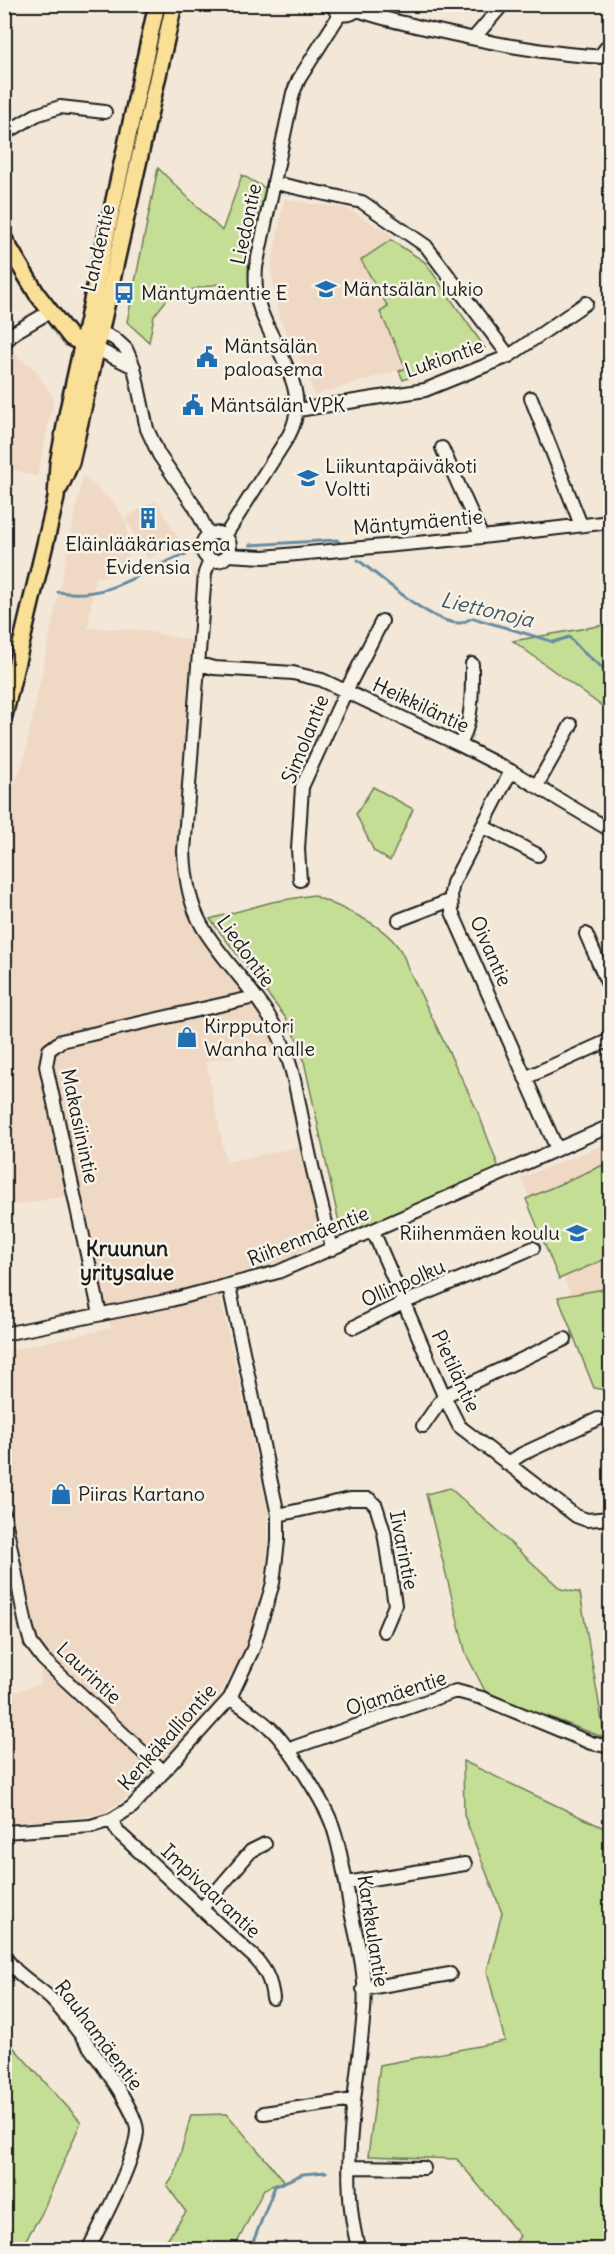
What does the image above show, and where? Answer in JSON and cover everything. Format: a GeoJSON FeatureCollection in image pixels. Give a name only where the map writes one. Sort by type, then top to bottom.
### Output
{"type":"FeatureCollection","features":[{"type":"Feature","properties":{"kind":"main road","name":"Lahdentie"},"geometry":{"type":"LineString","coordinates":[[4,716],[56,498],[71,462],[93,330],[157,4]]}},
{"type":"Feature","properties":{"kind":"main road","name":"Lahdentie"},"geometry":{"type":"LineString","coordinates":[[93,330],[174,4]]}},
{"type":"Feature","properties":{"kind":"main road"},"geometry":{"type":"LineString","coordinates":[[4,239],[37,294],[71,338],[90,346]]}},
{"type":"Feature","properties":{"kind":"main road"},"geometry":{"type":"LineString","coordinates":[[54,315],[93,330]]}},
{"type":"Feature","properties":{"kind":"street"},"geometry":{"type":"LineString","coordinates":[[474,38],[503,4]]}},
{"type":"Feature","properties":{"kind":"street"},"geometry":{"type":"LineString","coordinates":[[335,9],[352,14],[360,7],[377,16],[474,38],[542,50],[605,57],[610,43]]}},
{"type":"Feature","properties":{"kind":"street","name":"Liedontie"},"geometry":{"type":"LineString","coordinates":[[298,410],[294,383],[259,306],[255,284],[256,267],[293,93],[335,9]]}},
{"type":"Feature","properties":{"kind":"street"},"geometry":{"type":"LineString","coordinates":[[4,134],[36,115],[60,107],[105,112]]}},
{"type":"Feature","properties":{"kind":"street"},"geometry":{"type":"LineString","coordinates":[[275,183],[362,202],[426,246],[509,356]]}},
{"type":"Feature","properties":{"kind":"street","name":"Lukiontie"},"geometry":{"type":"LineString","coordinates":[[298,410],[425,390],[509,356],[586,303]]}},
{"type":"Feature","properties":{"kind":"street"},"geometry":{"type":"LineString","coordinates":[[4,343],[15,332],[54,315]]}},
{"type":"Feature","properties":{"kind":"street"},"geometry":{"type":"LineString","coordinates":[[93,330],[115,339],[126,349],[134,368],[147,429],[177,483],[195,507],[209,535]]}},
{"type":"Feature","properties":{"kind":"street"},"geometry":{"type":"LineString","coordinates":[[90,346],[134,368]]}},
{"type":"Feature","properties":{"kind":"street"},"geometry":{"type":"LineString","coordinates":[[531,398],[582,525]]}},
{"type":"Feature","properties":{"kind":"street"},"geometry":{"type":"LineString","coordinates":[[225,536],[294,427],[298,410]]}},
{"type":"Feature","properties":{"kind":"street"},"geometry":{"type":"LineString","coordinates":[[442,448],[482,537]]}},
{"type":"Feature","properties":{"kind":"street","name":"Mäntymäentie"},"geometry":{"type":"LineString","coordinates":[[228,555],[264,557],[482,537],[610,522]]}},
{"type":"Feature","properties":{"kind":"street"},"geometry":{"type":"LineString","coordinates":[[217,533],[225,536],[231,547],[228,555],[222,561],[210,560],[203,554],[202,546],[209,535],[217,533]]}},
{"type":"Feature","properties":{"kind":"street","name":"Liedontie"},"geometry":{"type":"LineString","coordinates":[[210,560],[205,573],[184,851],[185,872],[202,926],[276,1028],[294,1073],[311,1163],[332,1249]]}},
{"type":"Feature","properties":{"kind":"street","name":"Simolantie"},"geometry":{"type":"LineString","coordinates":[[300,880],[298,849],[302,787],[345,692],[382,621]]}},
{"type":"Feature","properties":{"kind":"street","name":"Heikkiläntie"},"geometry":{"type":"LineString","coordinates":[[199,664],[214,668],[293,673],[322,680],[511,771],[610,830]]}},
{"type":"Feature","properties":{"kind":"street"},"geometry":{"type":"LineString","coordinates":[[460,745],[467,730],[472,707],[472,664]]}},
{"type":"Feature","properties":{"kind":"street"},"geometry":{"type":"LineString","coordinates":[[537,785],[570,725]]}},
{"type":"Feature","properties":{"kind":"street","name":"Oivantie"},"geometry":{"type":"LineString","coordinates":[[511,771],[453,883],[452,912],[557,1149]]}},
{"type":"Feature","properties":{"kind":"street"},"geometry":{"type":"LineString","coordinates":[[484,827],[538,855]]}},
{"type":"Feature","properties":{"kind":"street"},"geometry":{"type":"LineString","coordinates":[[399,920],[451,900]]}},
{"type":"Feature","properties":{"kind":"street"},"geometry":{"type":"LineString","coordinates":[[586,934],[610,989]]}},
{"type":"Feature","properties":{"kind":"street","name":"Makasiinintie"},"geometry":{"type":"LineString","coordinates":[[100,1314],[46,1066],[49,1050],[61,1041],[255,997]]}},
{"type":"Feature","properties":{"kind":"street"},"geometry":{"type":"LineString","coordinates":[[525,1078],[610,1040]]}},
{"type":"Feature","properties":{"kind":"street","name":"Riihenmäentie"},"geometry":{"type":"LineString","coordinates":[[4,1334],[230,1286],[278,1272],[610,1126]]}},
{"type":"Feature","properties":{"kind":"street","name":"Pietiläntie"},"geometry":{"type":"LineString","coordinates":[[373,1231],[459,1426],[576,1516],[587,1520],[610,1518]]}},
{"type":"Feature","properties":{"kind":"street","name":"Ollinpolku"},"geometry":{"type":"LineString","coordinates":[[354,1326],[533,1248]]}},
{"type":"Feature","properties":{"kind":"street","name":"Kenkäkalliontie"},"geometry":{"type":"LineString","coordinates":[[4,1832],[91,1826],[111,1820],[132,1807],[231,1698],[253,1649],[273,1583],[278,1540],[278,1515],[230,1286]]}},
{"type":"Feature","properties":{"kind":"street"},"geometry":{"type":"LineString","coordinates":[[423,1426],[444,1396],[565,1339]]}},
{"type":"Feature","properties":{"kind":"street"},"geometry":{"type":"LineString","coordinates":[[507,1464],[522,1454],[598,1419]]}},
{"type":"Feature","properties":{"kind":"street","name":"Iivarintie"},"geometry":{"type":"LineString","coordinates":[[278,1515],[350,1499],[369,1499],[376,1506],[384,1532],[395,1605],[384,1631]]}},
{"type":"Feature","properties":{"kind":"street","name":"Laurintie"},"geometry":{"type":"LineString","coordinates":[[4,1514],[26,1625],[32,1643],[43,1659],[164,1772]]}},
{"type":"Feature","properties":{"kind":"street","name":"Ojamäentie"},"geometry":{"type":"LineString","coordinates":[[295,1747],[456,1691],[482,1698],[591,1743],[610,1747]]}},
{"type":"Feature","properties":{"kind":"street","name":"Karkkulantie"},"geometry":{"type":"LineString","coordinates":[[231,1698],[272,1729],[285,1745],[333,1826],[361,1960],[363,1989],[364,2008],[353,2100],[350,2167],[351,2203],[358,2247]]}},
{"type":"Feature","properties":{"kind":"street","name":"Impivaarantie"},"geometry":{"type":"LineString","coordinates":[[111,1820],[119,1833],[202,1908],[266,1971],[272,1986],[273,1998]]}},
{"type":"Feature","properties":{"kind":"street"},"geometry":{"type":"LineString","coordinates":[[202,1908],[251,1851],[265,1844]]}},
{"type":"Feature","properties":{"kind":"street"},"geometry":{"type":"LineString","coordinates":[[346,1883],[465,1864]]}},
{"type":"Feature","properties":{"kind":"street","name":"Rauhamäentie"},"geometry":{"type":"LineString","coordinates":[[4,1956],[19,1973],[54,2002],[90,2049],[131,2110],[137,2129],[132,2154],[88,2250]]}},
{"type":"Feature","properties":{"kind":"street"},"geometry":{"type":"LineString","coordinates":[[363,1989],[450,1974]]}},
{"type":"Feature","properties":{"kind":"street"},"geometry":{"type":"LineString","coordinates":[[264,2113],[353,2100]]}},
{"type":"Feature","properties":{"kind":"street"},"geometry":{"type":"LineString","coordinates":[[350,2167],[424,2168]]}},
{"type":"Feature","properties":{"kind":"shaded area","name":"Mäntsälän lukio"},"geometry":{"type":"Polygon","coordinates":[[[284,199],[348,209],[394,236],[361,260],[388,307],[380,312],[406,368],[314,395],[306,369],[279,318],[271,271],[284,199]]]}},
{"type":"Feature","properties":{"kind":"shaded area"},"geometry":{"type":"Polygon","coordinates":[[[4,345],[35,370],[54,399],[37,477],[5,467],[4,345]]]}},
{"type":"Feature","properties":{"kind":"shaded area"},"geometry":{"type":"Polygon","coordinates":[[[83,476],[115,504],[127,524],[129,573],[95,578],[88,628],[141,630],[193,641],[179,822],[178,880],[187,914],[207,949],[239,987],[280,1047],[206,1062],[226,1162],[300,1147],[320,1227],[309,1248],[281,1262],[216,1279],[267,1507],[267,1561],[257,1611],[239,1661],[210,1711],[132,1794],[102,1814],[5,1823],[5,1695],[41,1684],[38,1643],[5,1475],[5,1351],[111,1328],[83,1193],[5,1207],[4,809],[23,763],[83,476]]]}},
{"type":"Feature","properties":{"kind":"shaded area"},"geometry":{"type":"Polygon","coordinates":[[[156,500],[180,542],[148,559],[125,518],[156,500]]]}},
{"type":"Feature","properties":{"kind":"shaded area","name":"Riihenmäen koulu"},"geometry":{"type":"Polygon","coordinates":[[[610,1142],[610,1288],[571,1295],[521,1178],[610,1142]]]}},
{"type":"Feature","properties":{"kind":"green space"},"geometry":{"type":"Polygon","coordinates":[[[158,168],[222,231],[242,175],[267,189],[248,255],[249,292],[225,290],[218,284],[171,294],[154,316],[149,342],[127,322],[158,168]]]}},
{"type":"Feature","properties":{"kind":"green space"},"geometry":{"type":"Polygon","coordinates":[[[391,240],[425,262],[485,348],[403,380],[399,371],[406,368],[380,312],[388,307],[361,260],[391,240]]]}},
{"type":"Feature","properties":{"kind":"green space"},"geometry":{"type":"Polygon","coordinates":[[[610,624],[610,712],[513,641],[610,624]]]}},
{"type":"Feature","properties":{"kind":"green space"},"geometry":{"type":"Polygon","coordinates":[[[373,787],[413,809],[390,861],[374,851],[356,814],[373,787]]]}},
{"type":"Feature","properties":{"kind":"green space"},"geometry":{"type":"Polygon","coordinates":[[[313,895],[369,921],[393,940],[401,952],[478,1112],[499,1168],[353,1231],[340,1227],[301,1047],[285,1017],[210,919],[272,902],[313,895]]]}},
{"type":"Feature","properties":{"kind":"green space","name":"Riihenmäen koulu"},"geometry":{"type":"Polygon","coordinates":[[[610,1162],[610,1257],[559,1279],[526,1199],[610,1162]]]}},
{"type":"Feature","properties":{"kind":"green space"},"geometry":{"type":"Polygon","coordinates":[[[610,1288],[610,1391],[594,1388],[558,1297],[610,1288]]]}},
{"type":"Feature","properties":{"kind":"green space"},"geometry":{"type":"Polygon","coordinates":[[[450,1488],[561,1589],[580,1593],[605,1738],[486,1693],[466,1654],[426,1494],[450,1488]]]}},
{"type":"Feature","properties":{"kind":"green space"},"geometry":{"type":"Polygon","coordinates":[[[463,1761],[610,1831],[610,2249],[511,2249],[520,2236],[457,2159],[368,2156],[380,2065],[505,2041],[487,1971],[502,1913],[464,1815],[463,1761]]]}},
{"type":"Feature","properties":{"kind":"green space"},"geometry":{"type":"Polygon","coordinates":[[[4,2037],[81,2122],[41,2215],[22,2249],[5,2249],[4,2037]]]}},
{"type":"Feature","properties":{"kind":"green space"},"geometry":{"type":"Polygon","coordinates":[[[227,2114],[284,2181],[264,2189],[238,2241],[241,2249],[160,2249],[186,2212],[167,2186],[175,2174],[191,2115],[227,2114]]]}},
{"type":"Feature","properties":{"kind":"waterway","name":"Liettonoja"},"geometry":{"type":"LineString","coordinates":[[250,545],[337,540],[339,542]]}},
{"type":"Feature","properties":{"kind":"waterway","name":"Liettonoja"},"geometry":{"type":"LineString","coordinates":[[58,592],[94,592],[110,588],[186,554]]}},
{"type":"Feature","properties":{"kind":"waterway","name":"Liettonoja"},"geometry":{"type":"LineString","coordinates":[[358,560],[407,599],[449,622],[460,623],[473,618],[554,642],[569,637],[610,674]]}},
{"type":"Feature","properties":{"kind":"waterway"},"geometry":{"type":"LineString","coordinates":[[254,2250],[253,2242],[275,2186],[303,2174],[326,2172]]}},
{"type":"Feature","properties":{"kind":"place","name":"Mäntsälän lukio"},"geometry":{"type":"Point","coordinates":[326,289]}},
{"type":"Feature","properties":{"kind":"place","name":"Mäntymäentie E"},"geometry":{"type":"Point","coordinates":[124,293]}},
{"type":"Feature","properties":{"kind":"place","name":"Mäntsälän paloasema"},"geometry":{"type":"Point","coordinates":[207,357]}},
{"type":"Feature","properties":{"kind":"place","name":"Mäntsälän VPK"},"geometry":{"type":"Point","coordinates":[193,405]}},
{"type":"Feature","properties":{"kind":"place","name":"Liikuntapäiväkoti Voltti"},"geometry":{"type":"Point","coordinates":[308,478]}},
{"type":"Feature","properties":{"kind":"place","name":"Eläinlääkäriasema Evidensia"},"geometry":{"type":"Point","coordinates":[148,518]}},
{"type":"Feature","properties":{"kind":"place","name":"Kirpputori Wanha nalle"},"geometry":{"type":"Point","coordinates":[187,1037]}},
{"type":"Feature","properties":{"kind":"place","name":"Riihenmäen koulu"},"geometry":{"type":"Point","coordinates":[577,1233]}},
{"type":"Feature","properties":{"kind":"place","name":"Piiras Kartano"},"geometry":{"type":"Point","coordinates":[61,1494]}},
{"type":"Feature","properties":{"kind":"district","name":"Kruunun yritysalue"},"geometry":{"type":"Point","coordinates":[127,1261]}}]}
